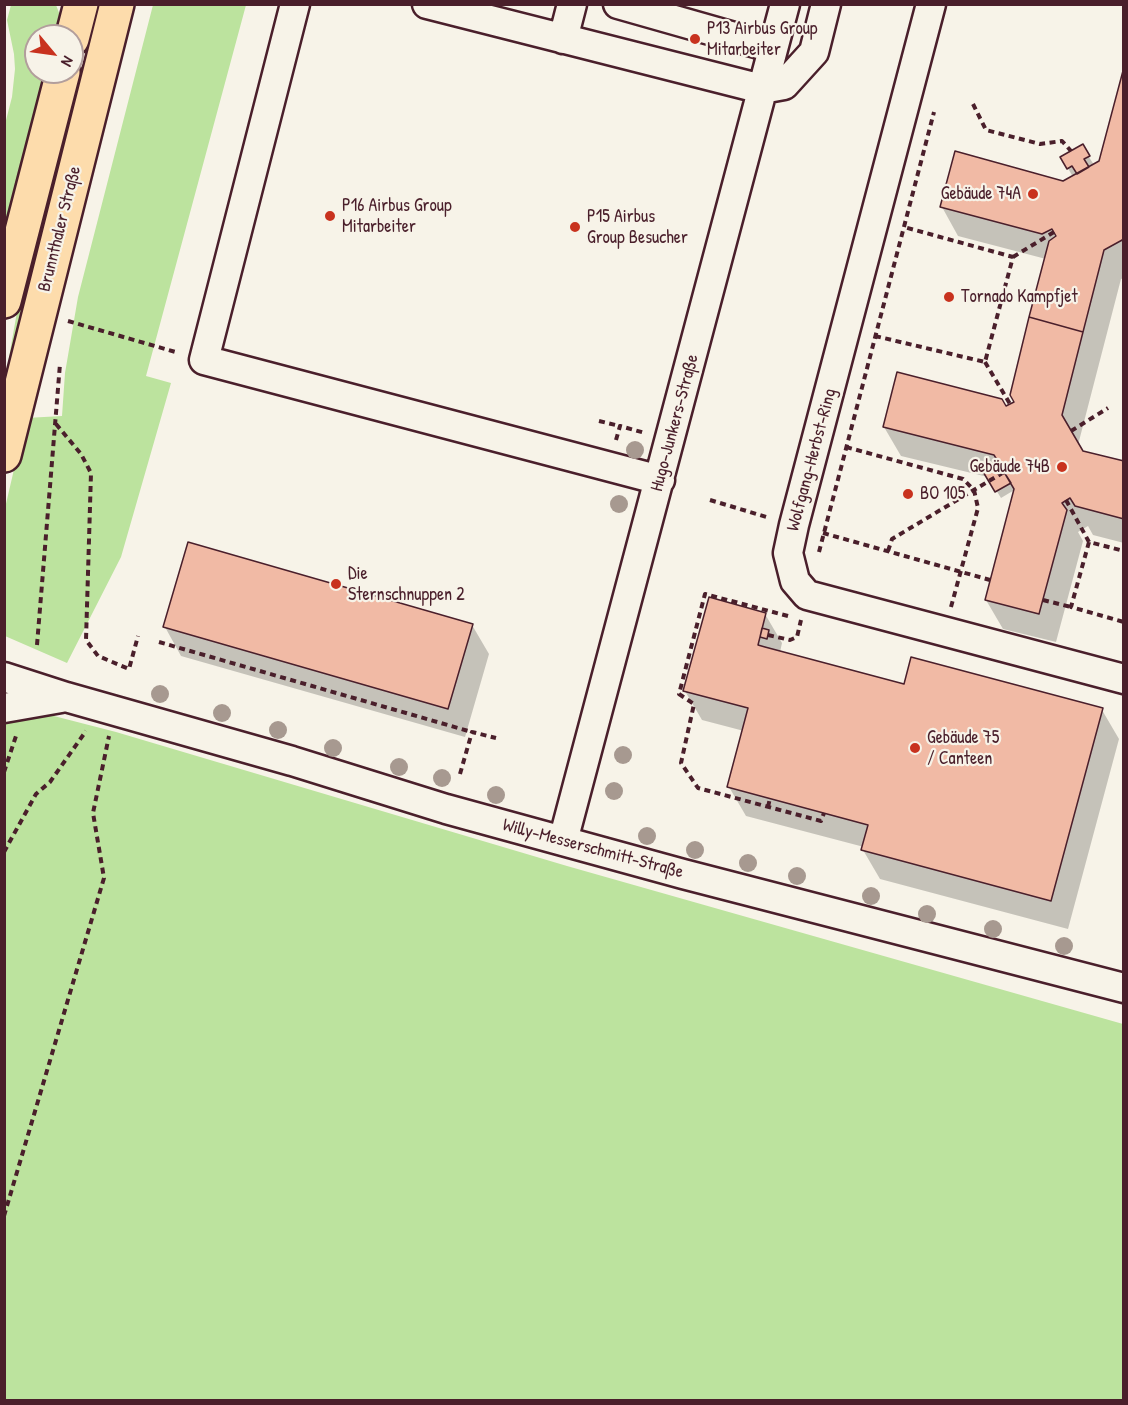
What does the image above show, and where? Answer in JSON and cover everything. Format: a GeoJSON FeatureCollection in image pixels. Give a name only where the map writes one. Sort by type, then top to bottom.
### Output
{"type":"FeatureCollection","features":[{"type":"Feature","properties":{"kind":"main road","name":"Brunnthaler Straße"},"geometry":{"type":"LineString","coordinates":[[4,455],[117,4]]}},
{"type":"Feature","properties":{"kind":"main road","name":"Brunnthaler Straße"},"geometry":{"type":"LineString","coordinates":[[4,301],[60,84]]}},
{"type":"Feature","properties":{"kind":"street"},"geometry":{"type":"LineString","coordinates":[[295,4],[204,360],[660,480]]}},
{"type":"Feature","properties":{"kind":"street"},"geometry":{"type":"LineString","coordinates":[[428,4],[762,89],[784,85],[814,52],[826,4]]}},
{"type":"Feature","properties":{"kind":"street"},"geometry":{"type":"LineString","coordinates":[[563,39],[572,4]]}},
{"type":"Feature","properties":{"kind":"street"},"geometry":{"type":"LineString","coordinates":[[618,4],[773,48]]}},
{"type":"Feature","properties":{"kind":"street","name":"Hugo-Junkers-Straße"},"geometry":{"type":"LineString","coordinates":[[563,841],[785,4]]}},
{"type":"Feature","properties":{"kind":"street","name":"Wolfgang-Herbst-Ring"},"geometry":{"type":"LineString","coordinates":[[931,4],[794,525],[788,554],[795,581],[807,595],[1124,679]]}},
{"type":"Feature","properties":{"kind":"street","name":"Willy-Messerschmitt-Straße"},"geometry":{"type":"LineString","coordinates":[[4,677],[446,809],[1124,988]]}},
{"type":"Feature","properties":{"kind":"street","name":"Willy-Messerschmitt-Straße"},"geometry":{"type":"LineString","coordinates":[[12,717],[66,697]]}},
{"type":"Feature","properties":{"kind":"path"},"geometry":{"type":"LineString","coordinates":[[973,104],[986,130],[1040,144],[1062,141],[1071,151]]}},
{"type":"Feature","properties":{"kind":"path"},"geometry":{"type":"LineString","coordinates":[[904,227],[1013,257]]}},
{"type":"Feature","properties":{"kind":"path"},"geometry":{"type":"LineString","coordinates":[[1010,404],[985,362],[1013,257],[1054,232]]}},
{"type":"Feature","properties":{"kind":"path"},"geometry":{"type":"LineString","coordinates":[[67,320],[204,360]]}},
{"type":"Feature","properties":{"kind":"path"},"geometry":{"type":"LineString","coordinates":[[876,336],[985,362]]}},
{"type":"Feature","properties":{"kind":"path"},"geometry":{"type":"LineString","coordinates":[[1071,431],[1108,408]]}},
{"type":"Feature","properties":{"kind":"path"},"geometry":{"type":"LineString","coordinates":[[599,421],[620,426]]}},
{"type":"Feature","properties":{"kind":"path"},"geometry":{"type":"LineString","coordinates":[[37,645],[56,423],[81,454],[91,473],[86,640],[99,656],[129,669],[138,636]]}},
{"type":"Feature","properties":{"kind":"path"},"geometry":{"type":"LineString","coordinates":[[846,447],[963,479],[974,490],[978,508],[944,631]]}},
{"type":"Feature","properties":{"kind":"path"},"geometry":{"type":"LineString","coordinates":[[888,551],[892,538],[1004,472]]}},
{"type":"Feature","properties":{"kind":"path"},"geometry":{"type":"LineString","coordinates":[[710,500],[748,511]]}},
{"type":"Feature","properties":{"kind":"path"},"geometry":{"type":"LineString","coordinates":[[1066,500],[1089,542],[1071,607]]}},
{"type":"Feature","properties":{"kind":"path"},"geometry":{"type":"LineString","coordinates":[[794,525],[990,580]]}},
{"type":"Feature","properties":{"kind":"path"},"geometry":{"type":"LineString","coordinates":[[1089,542],[1124,551]]}},
{"type":"Feature","properties":{"kind":"path"},"geometry":{"type":"LineString","coordinates":[[801,619],[705,594],[679,694],[694,704],[681,763],[698,788],[821,822],[824,813]]}},
{"type":"Feature","properties":{"kind":"path"},"geometry":{"type":"LineString","coordinates":[[1043,600],[1124,622]]}},
{"type":"Feature","properties":{"kind":"path"},"geometry":{"type":"LineString","coordinates":[[159,642],[496,738]]}},
{"type":"Feature","properties":{"kind":"path"},"geometry":{"type":"LineString","coordinates":[[4,852],[36,794],[50,782],[81,739],[107,709]]}},
{"type":"Feature","properties":{"kind":"path"},"geometry":{"type":"LineString","coordinates":[[4,1216],[104,878],[93,813],[107,709]]}},
{"type":"Feature","properties":{"kind":"path"},"geometry":{"type":"LineString","coordinates":[[4,771],[12,717]]}},
{"type":"Feature","properties":{"kind":"path"},"geometry":{"type":"LineString","coordinates":[[460,774],[472,732]]}},
{"type":"Feature","properties":{"kind":"path"},"geometry":{"type":"LineString","coordinates":[[768,807],[770,798]]}},
{"type":"Feature","properties":{"kind":"green space"},"geometry":{"type":"Polygon","coordinates":[[[11,5],[56,5],[61,18],[60,24],[24,24],[24,84],[46,84],[5,247],[4,128],[12,97],[15,69],[7,20],[11,5]]]}},
{"type":"Feature","properties":{"kind":"green space"},"geometry":{"type":"Polygon","coordinates":[[[153,5],[246,5],[146,376],[171,383],[121,557],[67,663],[5,636],[5,508],[26,418],[62,416],[65,373],[78,297],[153,5]]]}},
{"type":"Feature","properties":{"kind":"green space"},"geometry":{"type":"Polygon","coordinates":[[[21,289],[26,290],[12,364],[9,366],[21,289]]]}},
{"type":"Feature","properties":{"kind":"green space"},"geometry":{"type":"Polygon","coordinates":[[[50,715],[116,732],[567,866],[1123,1024],[1123,1400],[5,1400],[4,724],[15,719],[50,715]]]}},
{"type":"Feature","properties":{"kind":"building","name":"Gebäude 74A"},"geometry":{"type":"Polygon","coordinates":[[[1124,67],[1124,239],[1104,250],[1083,332],[1029,317],[1049,241],[1056,236],[1052,229],[1042,234],[940,207],[955,151],[1063,181],[1099,161],[1124,67]]]}},
{"type":"Feature","properties":{"kind":"building"},"geometry":{"type":"Polygon","coordinates":[[[1083,144],[1090,156],[1084,159],[1089,167],[1077,174],[1072,166],[1067,169],[1060,157],[1083,144]]]}},
{"type":"Feature","properties":{"kind":"building","name":"Gebäude 74B"},"geometry":{"type":"Polygon","coordinates":[[[1029,317],[1083,332],[1062,415],[1083,451],[1124,461],[1124,519],[1075,506],[1070,498],[1062,503],[1067,510],[1039,614],[985,600],[1014,489],[994,455],[883,427],[897,372],[1002,399],[1006,406],[1014,402],[1010,395],[1029,317]]]}},
{"type":"Feature","properties":{"kind":"building"},"geometry":{"type":"Polygon","coordinates":[[[997,461],[1011,483],[995,492],[982,470],[997,461]]]}},
{"type":"Feature","properties":{"kind":"building"},"geometry":{"type":"Polygon","coordinates":[[[188,542],[473,624],[448,709],[163,627],[188,542]]]}},
{"type":"Feature","properties":{"kind":"building","name":"Gebäude 75 / Canteen"},"geometry":{"type":"Polygon","coordinates":[[[709,597],[766,613],[758,645],[765,647],[904,684],[911,657],[1103,708],[1051,901],[861,850],[868,825],[727,787],[748,708],[683,691],[709,597]]]}},
{"type":"Feature","properties":{"kind":"building"},"geometry":{"type":"Polygon","coordinates":[[[762,628],[769,630],[767,639],[760,637],[762,628]]]}},
{"type":"Feature","properties":{"kind":"place","name":"P13 Airbus Group Mitarbeiter"},"geometry":{"type":"Point","coordinates":[695,39]}},
{"type":"Feature","properties":{"kind":"place","name":"Gebäude 74A"},"geometry":{"type":"Point","coordinates":[1033,194]}},
{"type":"Feature","properties":{"kind":"place","name":"P16 Airbus Group Mitarbeiter"},"geometry":{"type":"Point","coordinates":[330,216]}},
{"type":"Feature","properties":{"kind":"place","name":"P15 Airbus Group Besucher"},"geometry":{"type":"Point","coordinates":[575,227]}},
{"type":"Feature","properties":{"kind":"place","name":"Tornado Kampfjet"},"geometry":{"type":"Point","coordinates":[949,297]}},
{"type":"Feature","properties":{"kind":"place","name":"Gebäude 74B"},"geometry":{"type":"Point","coordinates":[1062,467]}},
{"type":"Feature","properties":{"kind":"place","name":"BO 105"},"geometry":{"type":"Point","coordinates":[908,494]}},
{"type":"Feature","properties":{"kind":"place","name":"Die Sternschnuppen 2"},"geometry":{"type":"Point","coordinates":[336,584]}},
{"type":"Feature","properties":{"kind":"place","name":"Gebäude 75 / Canteen"},"geometry":{"type":"Point","coordinates":[915,748]}}]}
